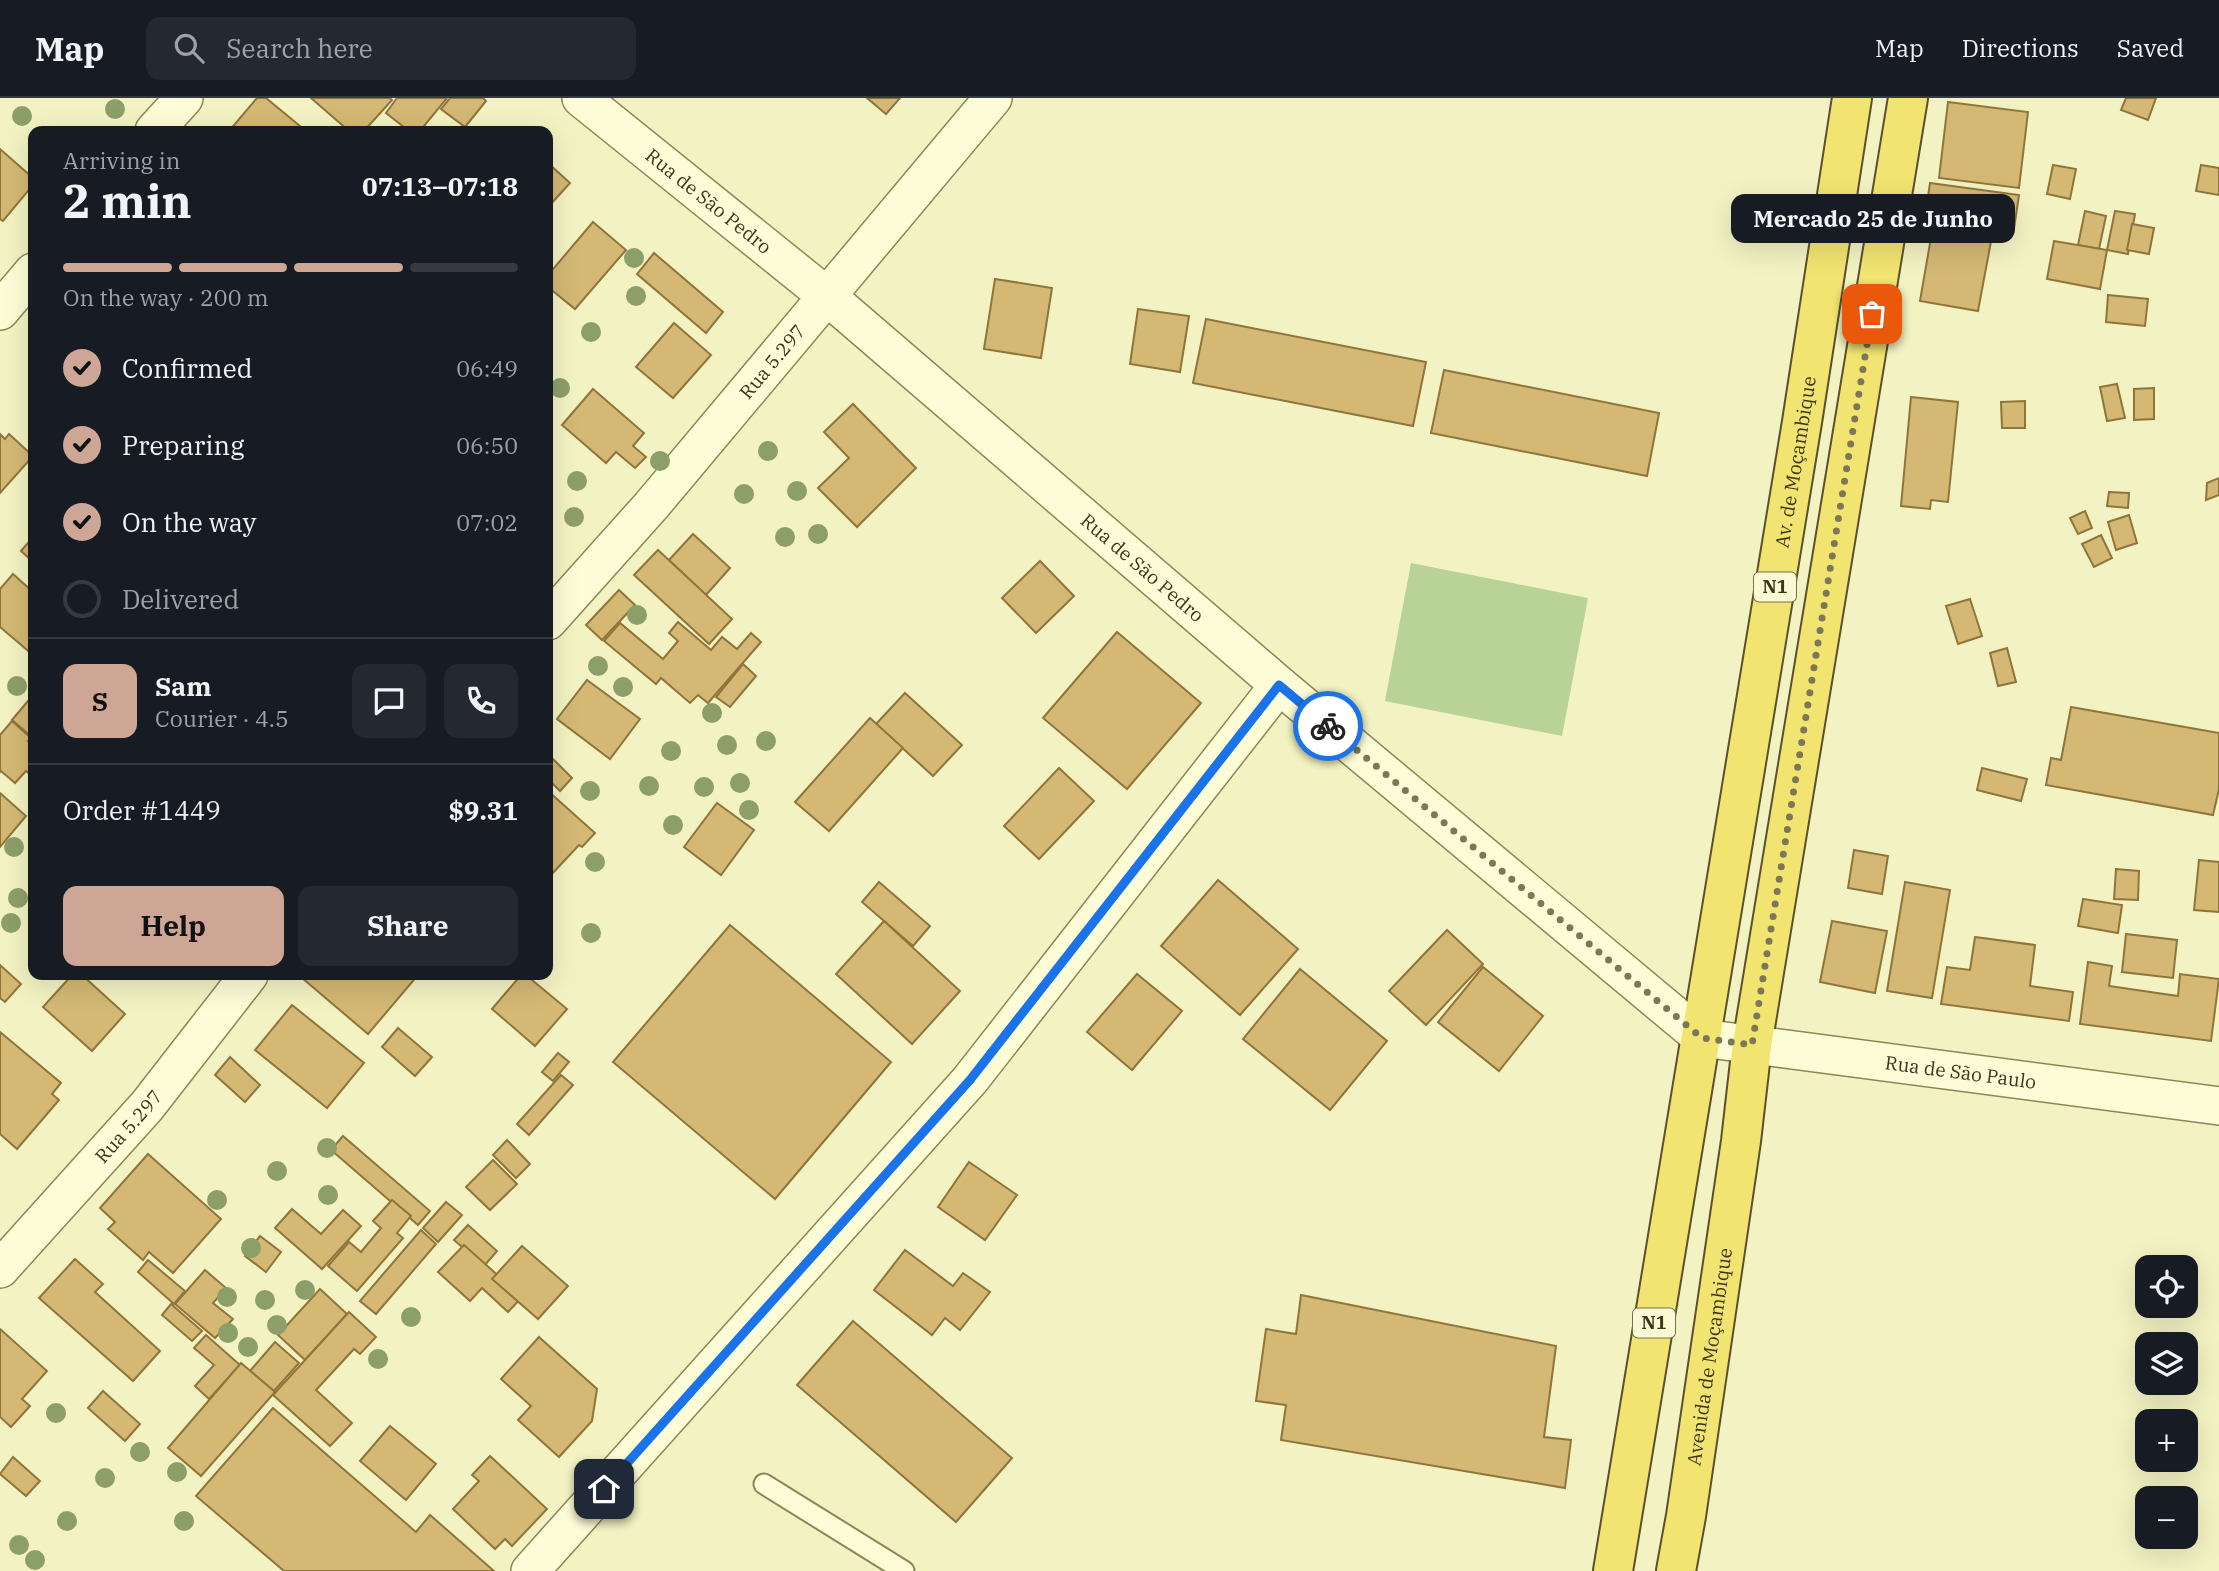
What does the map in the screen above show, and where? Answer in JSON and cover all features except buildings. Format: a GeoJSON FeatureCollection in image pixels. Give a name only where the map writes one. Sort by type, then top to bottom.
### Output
{"type":"FeatureCollection","features":[{"type":"Feature","properties":{"kind":"highway","name":"Av. de Moçambique"},"geometry":{"type":"LineString","coordinates":[[1614,1571],[1852,98]]}},
{"type":"Feature","properties":{"kind":"highway","name":"N1"},"geometry":{"type":"LineString","coordinates":[[1752,1045],[1908,98]]}},
{"type":"Feature","properties":{"kind":"highway","name":"Avenida de Moçambique"},"geometry":{"type":"LineString","coordinates":[[1676,1571],[1741,1141],[1752,1045]]}},
{"type":"Feature","properties":{"kind":"street"},"geometry":{"type":"LineString","coordinates":[[159,126],[184,98]]}},
{"type":"Feature","properties":{"kind":"street","name":"Rua de São Pedro"},"geometry":{"type":"LineString","coordinates":[[581,98],[828,297],[1279,685],[1702,1038]]}},
{"type":"Feature","properties":{"kind":"street","name":"Rua 5.297"},"geometry":{"type":"LineString","coordinates":[[553,615],[652,506],[993,98]]}},
{"type":"Feature","properties":{"kind":"street"},"geometry":{"type":"LineString","coordinates":[[0,311],[28,278]]}},
{"type":"Feature","properties":{"kind":"street"},"geometry":{"type":"LineString","coordinates":[[530,1571],[970,1080],[1279,685]]}},
{"type":"Feature","properties":{"kind":"street","name":"Rua 5.297"},"geometry":{"type":"LineString","coordinates":[[0,1269],[147,1106],[245,980]]}},
{"type":"Feature","properties":{"kind":"street","name":"Rua de São Paulo"},"geometry":{"type":"LineString","coordinates":[[1702,1038],[2219,1106]]}},
{"type":"Feature","properties":{"kind":"lane"},"geometry":{"type":"LineString","coordinates":[[764,1484],[904,1571]]}},
{"type":"Feature","properties":{"kind":"green space"},"geometry":{"type":"Polygon","coordinates":[[[1411,563],[1588,598],[1562,736],[1385,701],[1411,563]]]}},
{"type":"Feature","properties":{"kind":"way so far"},"geometry":{"type":"LineString","coordinates":[[1328,726],[1702,1038],[1752,1045],[1872,314]]}},
{"type":"Feature","properties":{"kind":"place","name":"Mercado 25 de Junho"},"geometry":{"type":"Point","coordinates":[1872,314]}},
{"type":"Feature","properties":{"kind":"route"},"geometry":{"type":"LineString","coordinates":[[604,1489],[970,1080],[1279,685],[1328,726]]}}]}
